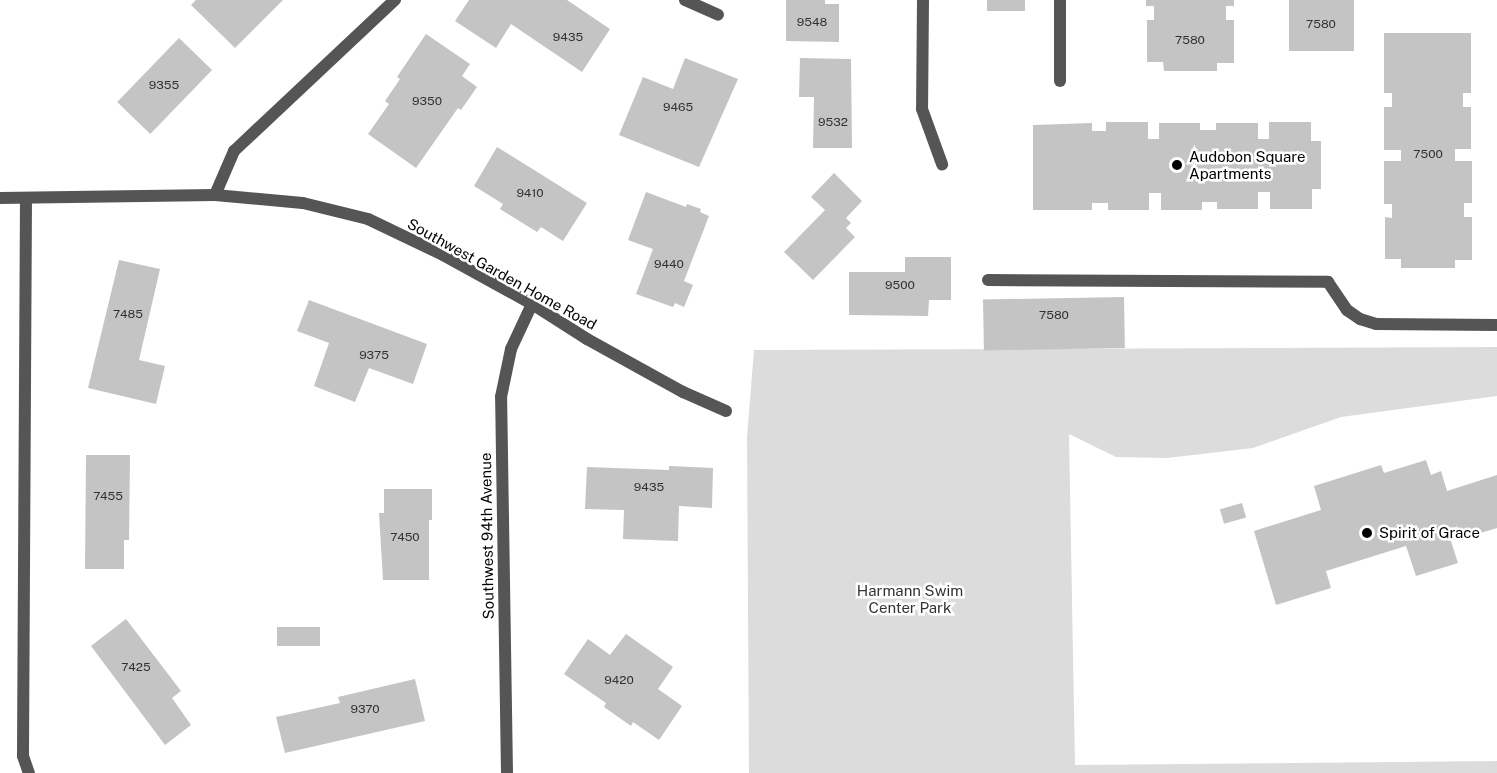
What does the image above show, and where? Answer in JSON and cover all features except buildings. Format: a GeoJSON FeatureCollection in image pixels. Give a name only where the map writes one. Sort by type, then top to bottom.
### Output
{"type":"FeatureCollection","features":[{"type":"Feature","properties":{"kind":"street"},"geometry":{"type":"LineString","coordinates":[[215,195],[234,151],[395,0]]}},
{"type":"Feature","properties":{"kind":"street"},"geometry":{"type":"LineString","coordinates":[[685,0],[718,15]]}},
{"type":"Feature","properties":{"kind":"street"},"geometry":{"type":"LineString","coordinates":[[923,0],[922,109],[942,164]]}},
{"type":"Feature","properties":{"kind":"street"},"geometry":{"type":"LineString","coordinates":[[1060,0],[1060,81]]}},
{"type":"Feature","properties":{"kind":"street","name":"Southwest Garden Home Road"},"geometry":{"type":"LineString","coordinates":[[0,198],[215,195],[303,203],[368,219],[433,249],[532,304],[587,339],[683,392],[726,411]]}},
{"type":"Feature","properties":{"kind":"street"},"geometry":{"type":"LineString","coordinates":[[26,198],[23,756],[29,773]]}},
{"type":"Feature","properties":{"kind":"street"},"geometry":{"type":"LineString","coordinates":[[988,280],[1328,282],[1347,310],[1360,319],[1376,324],[1497,325]]}},
{"type":"Feature","properties":{"kind":"street","name":"Southwest 94th Avenue"},"geometry":{"type":"LineString","coordinates":[[507,773],[501,397],[511,349],[532,304]]}},
{"type":"Feature","properties":{"kind":"green space","name":"Harmann Swim Center Park"},"geometry":{"type":"Polygon","coordinates":[[[1497,347],[1497,396],[1341,417],[1253,448],[1167,458],[1116,457],[1069,434],[1075,765],[1497,761],[1497,773],[749,773],[747,437],[754,350],[1497,347]]]}},
{"type":"Feature","properties":{"kind":"place","name":"Audobon Square Apartments"},"geometry":{"type":"Point","coordinates":[1177,165]}},
{"type":"Feature","properties":{"kind":"place","name":"Spirit of Grace"},"geometry":{"type":"Point","coordinates":[1367,533]}}]}
